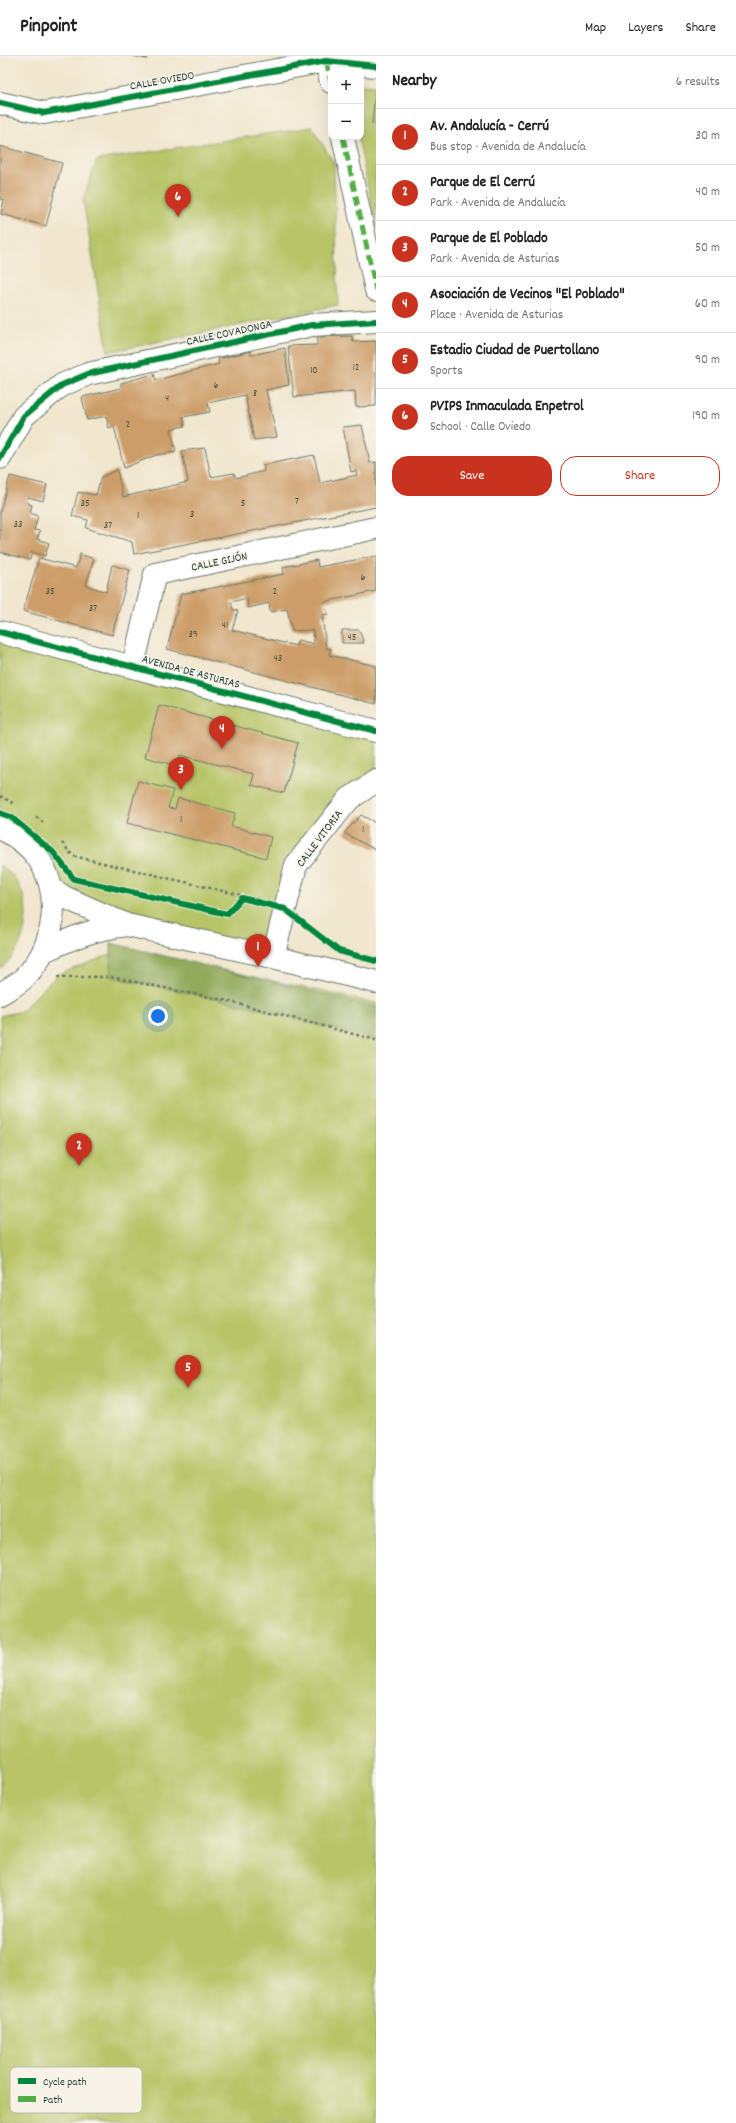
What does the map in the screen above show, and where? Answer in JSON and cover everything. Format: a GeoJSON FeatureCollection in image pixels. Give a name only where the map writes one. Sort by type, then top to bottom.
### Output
{"type":"FeatureCollection","features":[{"type":"Feature","properties":{"kind":"street","name":"CALLE OVIEDO"},"geometry":{"type":"LineString","coordinates":[[0,103],[44,113],[326,61],[376,66]]}},
{"type":"Feature","properties":{"kind":"street"},"geometry":{"type":"LineString","coordinates":[[326,61],[328,69]]}},
{"type":"Feature","properties":{"kind":"street"},"geometry":{"type":"LineString","coordinates":[[344,140],[376,290]]}},
{"type":"Feature","properties":{"kind":"street","name":"CALLE COVADONGA"},"geometry":{"type":"LineString","coordinates":[[0,458],[24,416],[62,385],[88,374],[312,325],[376,321]]}},
{"type":"Feature","properties":{"kind":"street","name":"CALLE GIJÓN"},"geometry":{"type":"LineString","coordinates":[[133,666],[155,574],[376,528]]}},
{"type":"Feature","properties":{"kind":"street","name":"AVENIDA DE ASTURIAS"},"geometry":{"type":"LineString","coordinates":[[0,632],[133,666],[376,732]]}},
{"type":"Feature","properties":{"kind":"street","name":"CALLE VITORIA"},"geometry":{"type":"LineString","coordinates":[[273,957],[296,865],[349,799],[376,781]]}},
{"type":"Feature","properties":{"kind":"street"},"geometry":{"type":"LineString","coordinates":[[0,828],[15,836],[38,858],[51,888],[54,920],[44,951],[25,977],[0,994]]}},
{"type":"Feature","properties":{"kind":"street"},"geometry":{"type":"LineString","coordinates":[[51,888],[64,897],[127,925],[273,957],[376,982]]}},
{"type":"Feature","properties":{"kind":"street"},"geometry":{"type":"LineString","coordinates":[[44,951],[74,937],[100,928],[127,925]]}},
{"type":"Feature","properties":{"kind":"path"},"geometry":{"type":"LineString","coordinates":[[0,796],[21,808]]}},
{"type":"Feature","properties":{"kind":"path"},"geometry":{"type":"LineString","coordinates":[[34,816],[46,825]]}},
{"type":"Feature","properties":{"kind":"path"},"geometry":{"type":"LineString","coordinates":[[60,841],[73,856],[285,907]]}},
{"type":"Feature","properties":{"kind":"path"},"geometry":{"type":"LineString","coordinates":[[237,904],[242,898],[285,907]]}},
{"type":"Feature","properties":{"kind":"path"},"geometry":{"type":"LineString","coordinates":[[25,977],[111,977],[228,1001],[376,1040]]}},
{"type":"Feature","properties":{"kind":"green space"},"geometry":{"type":"Polygon","coordinates":[[[364,84],[376,85],[372,124],[376,125],[376,227],[359,140],[364,140],[364,84]]]}},
{"type":"Feature","properties":{"kind":"green space"},"geometry":{"type":"Polygon","coordinates":[[[312,127],[334,163],[338,305],[108,352],[83,199],[97,160],[312,127]]]}},
{"type":"Feature","properties":{"kind":"green space"},"geometry":{"type":"Polygon","coordinates":[[[0,632],[376,731],[376,781],[296,865],[273,957],[64,897],[0,828],[0,632]]]}},
{"type":"Feature","properties":{"kind":"green space"},"geometry":{"type":"Polygon","coordinates":[[[0,865],[12,875],[20,888],[25,902],[26,917],[24,932],[19,946],[11,959],[0,969],[0,865]]]}},
{"type":"Feature","properties":{"kind":"green space"},"geometry":{"type":"Polygon","coordinates":[[[111,943],[376,1007],[376,1040],[228,1001],[111,977],[111,943]]]}},
{"type":"Feature","properties":{"kind":"green space"},"geometry":{"type":"Polygon","coordinates":[[[109,955],[154,955],[376,1003],[376,2123],[0,2123],[0,1016],[21,1011],[57,975],[109,955]]]}},
{"type":"Feature","properties":{"kind":"building"},"geometry":{"type":"Polygon","coordinates":[[[133,56],[147,56],[147,59],[133,56]]]}},
{"type":"Feature","properties":{"kind":"building"},"geometry":{"type":"Polygon","coordinates":[[[376,92],[376,125],[372,124],[376,92]]]}},
{"type":"Feature","properties":{"kind":"building"},"geometry":{"type":"Polygon","coordinates":[[[0,146],[62,163],[46,226],[1,214],[4,200],[0,199],[0,146]]]}},
{"type":"Feature","properties":{"kind":"building"},"geometry":{"type":"Polygon","coordinates":[[[352,336],[353,342],[376,341],[376,406],[356,407],[355,391],[294,397],[288,346],[317,345],[317,337],[352,336]]]}},
{"type":"Feature","properties":{"kind":"building"},"geometry":{"type":"Polygon","coordinates":[[[285,348],[289,385],[266,390],[277,437],[254,440],[245,395],[208,403],[210,412],[183,417],[185,426],[171,429],[176,452],[156,455],[124,468],[114,426],[109,428],[106,416],[87,420],[82,397],[121,388],[121,383],[154,374],[156,380],[219,364],[218,359],[251,351],[251,355],[285,348]]]}},
{"type":"Feature","properties":{"kind":"building"},"geometry":{"type":"Polygon","coordinates":[[[362,425],[370,463],[376,462],[376,507],[134,554],[132,542],[86,528],[88,520],[72,516],[78,492],[96,495],[101,477],[117,470],[123,497],[188,482],[182,451],[205,448],[211,477],[234,473],[236,478],[264,471],[263,465],[314,455],[320,483],[357,475],[356,471],[351,472],[343,427],[362,425]]]}},
{"type":"Feature","properties":{"kind":"building"},"geometry":{"type":"Polygon","coordinates":[[[10,476],[47,485],[43,501],[28,497],[27,503],[32,505],[30,513],[38,516],[34,530],[40,531],[37,539],[49,543],[45,556],[32,552],[30,560],[0,552],[0,511],[10,476]]]}},
{"type":"Feature","properties":{"kind":"building"},"geometry":{"type":"Polygon","coordinates":[[[80,554],[94,559],[86,585],[106,592],[112,565],[130,570],[112,635],[23,611],[39,558],[76,568],[80,554]]]}},
{"type":"Feature","properties":{"kind":"building"},"geometry":{"type":"Polygon","coordinates":[[[376,556],[376,591],[323,602],[328,614],[322,615],[326,648],[331,649],[329,655],[376,666],[376,704],[167,649],[181,594],[284,574],[283,567],[317,560],[318,567],[376,556]],[[247,598],[231,602],[233,609],[238,611],[232,630],[296,646],[298,640],[314,644],[313,630],[292,631],[287,609],[270,612],[269,603],[248,608],[247,598]]]}},
{"type":"Feature","properties":{"kind":"building"},"geometry":{"type":"Polygon","coordinates":[[[342,630],[359,630],[364,643],[342,643],[342,630]]]}},
{"type":"Feature","properties":{"kind":"building"},"geometry":{"type":"Polygon","coordinates":[[[159,705],[298,743],[284,793],[251,785],[254,774],[180,755],[177,766],[145,757],[159,705]]]}},
{"type":"Feature","properties":{"kind":"building"},"geometry":{"type":"Polygon","coordinates":[[[138,781],[173,790],[168,808],[175,809],[178,798],[235,813],[231,826],[271,837],[266,858],[127,823],[138,781]]]}},
{"type":"Feature","properties":{"kind":"building"},"geometry":{"type":"Polygon","coordinates":[[[361,815],[376,823],[376,850],[344,833],[361,815]]]}},
{"type":"Feature","properties":{"kind":"marked path"},"geometry":{"type":"LineString","coordinates":[[326,61],[328,69]]}},
{"type":"Feature","properties":{"kind":"marked path"},"geometry":{"type":"LineString","coordinates":[[344,140],[376,290]]}},
{"type":"Feature","properties":{"kind":"cycle path"},"geometry":{"type":"LineString","coordinates":[[0,103],[44,113],[326,61],[376,66]]}},
{"type":"Feature","properties":{"kind":"cycle path"},"geometry":{"type":"LineString","coordinates":[[0,458],[24,416],[62,385],[88,374],[312,325],[376,321]]}},
{"type":"Feature","properties":{"kind":"cycle path"},"geometry":{"type":"LineString","coordinates":[[0,632],[376,731]]}},
{"type":"Feature","properties":{"kind":"cycle path"},"geometry":{"type":"LineString","coordinates":[[0,813],[11,817],[53,852],[74,879],[227,914],[242,898],[285,909],[339,951],[376,961]]}},
{"type":"Feature","properties":{"kind":"place","name":"PVIPS Inmaculada Enpetrol"},"geometry":{"type":"Point","coordinates":[178,217]}},
{"type":"Feature","properties":{"kind":"place","name":"Asociación de Vecinos \"El Poblado\""},"geometry":{"type":"Point","coordinates":[222,749]}},
{"type":"Feature","properties":{"kind":"place","name":"Parque de El Poblado"},"geometry":{"type":"Point","coordinates":[181,790]}},
{"type":"Feature","properties":{"kind":"place","name":"Av. Andalucía - Cerrú"},"geometry":{"type":"Point","coordinates":[258,967]}},
{"type":"Feature","properties":{"kind":"place","name":"Parque de El Cerrú"},"geometry":{"type":"Point","coordinates":[79,1166]}},
{"type":"Feature","properties":{"kind":"place","name":"Estadio Ciudad de Puertollano"},"geometry":{"type":"Point","coordinates":[188,1388]}}]}
